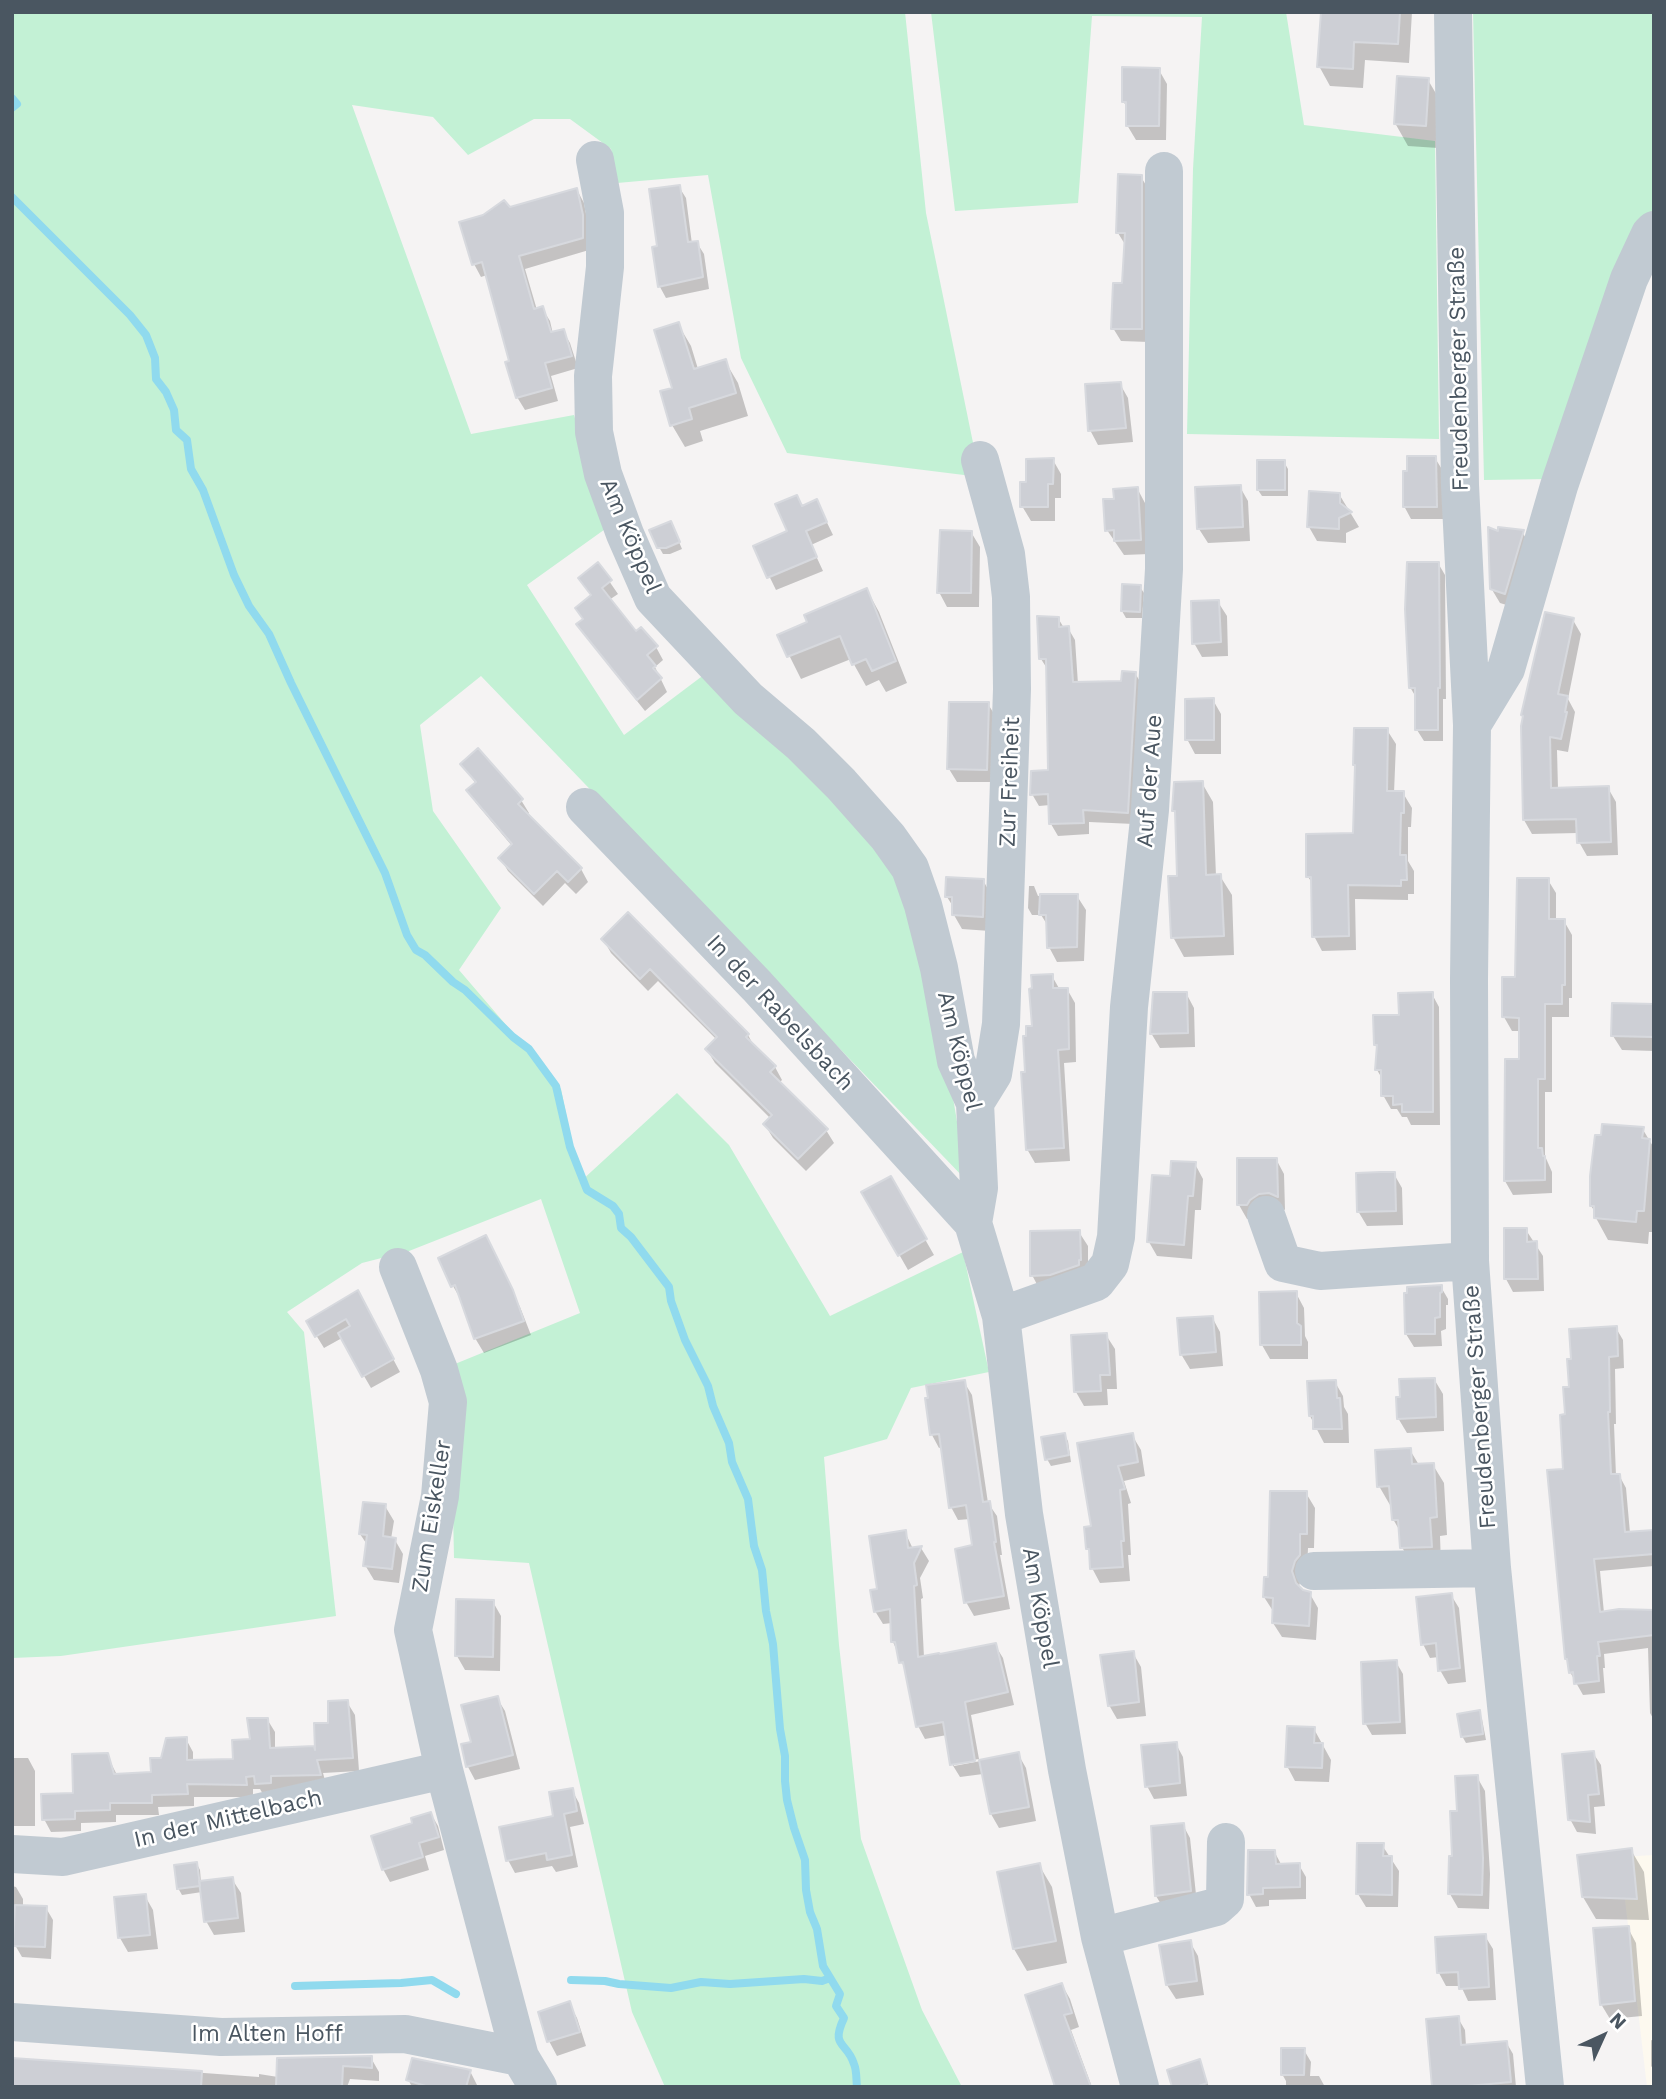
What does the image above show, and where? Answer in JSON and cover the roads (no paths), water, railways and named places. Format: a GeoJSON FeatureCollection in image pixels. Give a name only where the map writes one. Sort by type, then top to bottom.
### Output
{"type":"FeatureCollection","features":[{"type":"Feature","properties":{"kind":"street","name":"Freudenberger Straße"},"geometry":{"type":"LineString","coordinates":[[1453,12],[1460,485],[1472,725],[1470,1261],[1492,1568],[1545,2087]]}},
{"type":"Feature","properties":{"kind":"street","name":"Am Köppel"},"geometry":{"type":"LineString","coordinates":[[595,160],[605,213],[605,267],[593,376],[594,432],[603,474],[653,598],[748,699],[801,744],[841,784],[888,837],[910,868],[923,905],[939,968],[956,1061],[975,1102],[979,1188],[973,1223],[1001,1316],[1024,1514],[1067,1770],[1100,1937],[1140,2087]]}},
{"type":"Feature","properties":{"kind":"street","name":"Auf der Aue"},"geometry":{"type":"LineString","coordinates":[[1001,1316],[1096,1282],[1111,1264],[1116,1237],[1129,1007],[1150,810],[1164,569],[1164,171]]}},
{"type":"Feature","properties":{"kind":"street"},"geometry":{"type":"LineString","coordinates":[[1472,725],[1506,669],[1559,486],[1629,279],[1654,230]]}},
{"type":"Feature","properties":{"kind":"street","name":"Zur Freiheit"},"geometry":{"type":"LineString","coordinates":[[975,1102],[993,1074],[1001,1024],[1012,689],[1012,597],[1006,554],[980,460]]}},
{"type":"Feature","properties":{"kind":"street","name":"In der Rabelsbach"},"geometry":{"type":"LineString","coordinates":[[585,807],[757,986],[973,1223]]}},
{"type":"Feature","properties":{"kind":"street"},"geometry":{"type":"LineString","coordinates":[[1266,1215],[1283,1263],[1320,1271],[1470,1261]]}},
{"type":"Feature","properties":{"kind":"street","name":"Zum Eiskeller"},"geometry":{"type":"LineString","coordinates":[[398,1267],[439,1370],[448,1402],[440,1496],[413,1630],[443,1770]]}},
{"type":"Feature","properties":{"kind":"street"},"geometry":{"type":"LineString","coordinates":[[1314,1572],[1492,1568]]}},
{"type":"Feature","properties":{"kind":"street","name":"In der Mittelbach"},"geometry":{"type":"LineString","coordinates":[[12,1854],[63,1857],[443,1770]]}},
{"type":"Feature","properties":{"kind":"street","name":"Im Alten Hoff"},"geometry":{"type":"LineString","coordinates":[[443,1770],[529,2072]]}},
{"type":"Feature","properties":{"kind":"street"},"geometry":{"type":"LineString","coordinates":[[1100,1937],[1216,1907],[1225,1899],[1226,1842]]}},
{"type":"Feature","properties":{"kind":"street","name":"Im Alten Hoff"},"geometry":{"type":"LineString","coordinates":[[12,2022],[221,2037],[405,2034],[529,2072]]}},
{"type":"Feature","properties":{"kind":"waterway"},"geometry":{"type":"LineString","coordinates":[[12,98],[17,104],[12,108]]}},
{"type":"Feature","properties":{"kind":"waterway"},"geometry":{"type":"LineString","coordinates":[[12,197],[130,315],[146,335],[155,358],[156,379],[166,392],[174,410],[176,430],[187,440],[191,469],[203,490],[234,575],[249,606],[269,634],[385,873],[407,935],[416,950],[465,990],[529,1049],[556,1086],[570,1147],[587,1190],[613,1206],[619,1214],[621,1228],[669,1287],[671,1301],[685,1340],[708,1386],[713,1406],[729,1443],[732,1462],[748,1499],[773,1644],[787,1800],[805,1860],[806,1890],[810,1912],[817,1929],[823,1966],[840,1994],[836,2006],[844,2018],[839,2040],[854,2064],[857,2087]]}},
{"type":"Feature","properties":{"kind":"waterway"},"geometry":{"type":"LineString","coordinates":[[571,1980],[671,1988],[701,1982],[730,1984],[804,1979],[822,1981],[830,1978]]}},
{"type":"Feature","properties":{"kind":"waterway"},"geometry":{"type":"LineString","coordinates":[[295,1986],[432,1980],[456,1994]]}}]}
